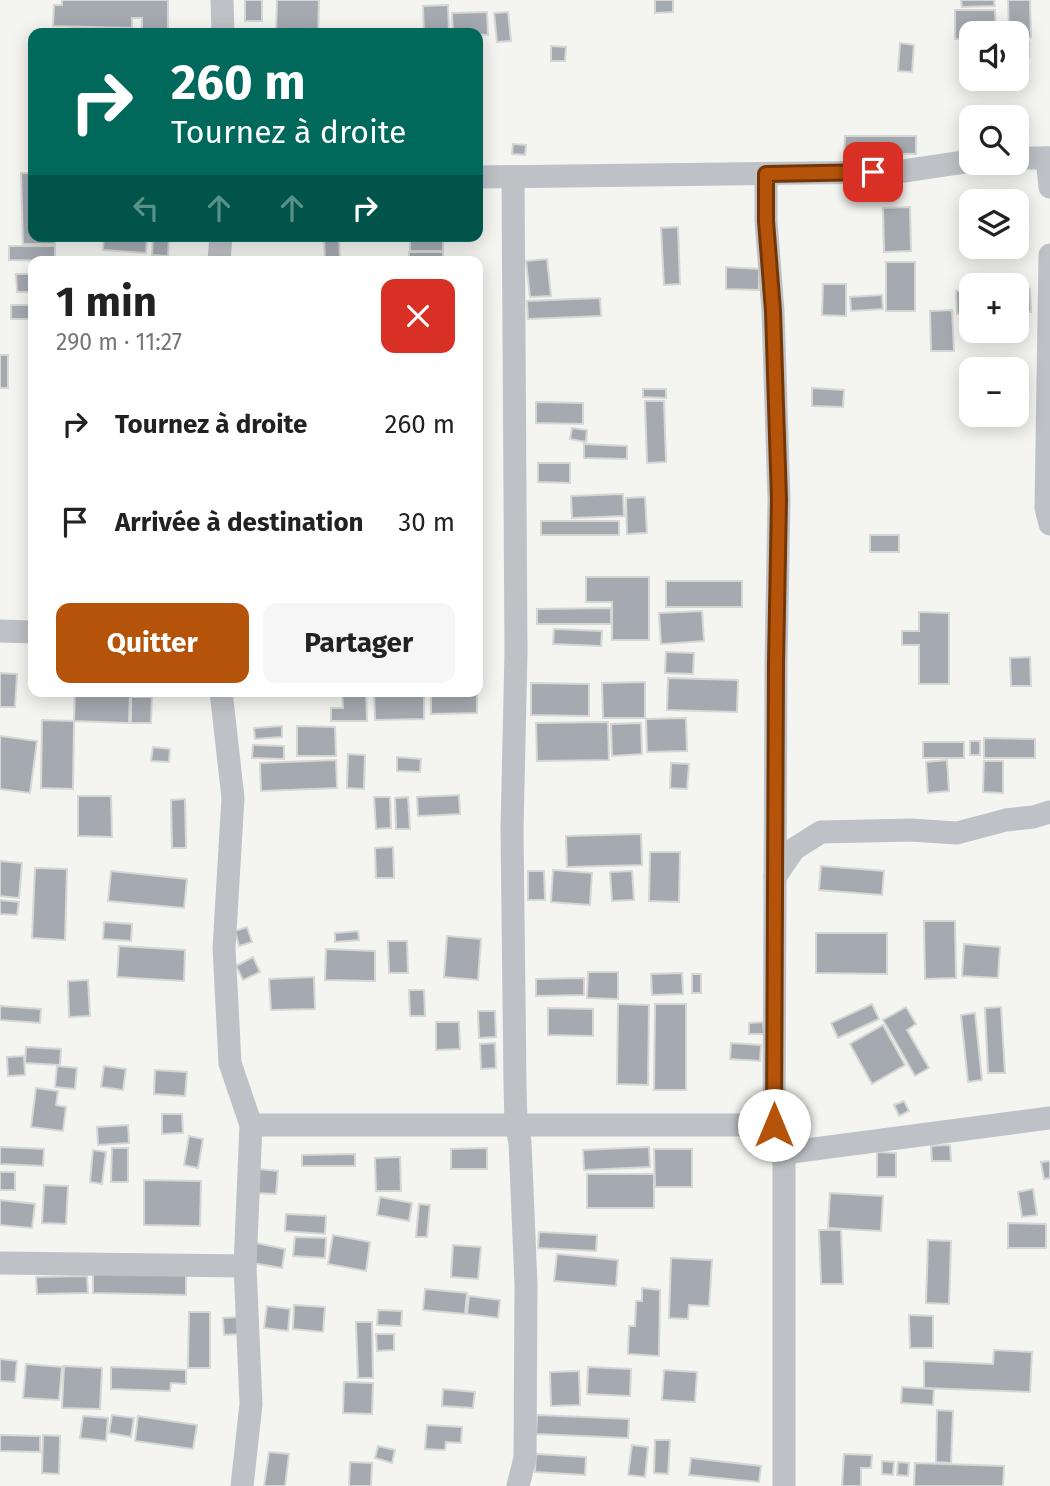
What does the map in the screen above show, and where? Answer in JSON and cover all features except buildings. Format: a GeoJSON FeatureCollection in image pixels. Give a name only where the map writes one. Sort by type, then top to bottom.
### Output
{"type":"FeatureCollection","features":[{"type":"Feature","properties":{"kind":"street"},"geometry":{"type":"LineString","coordinates":[[222,0],[223,28]]}},
{"type":"Feature","properties":{"kind":"street"},"geometry":{"type":"LineString","coordinates":[[1029,158],[1049,158],[1050,187]]}},
{"type":"Feature","properties":{"kind":"street"},"geometry":{"type":"LineString","coordinates":[[483,177],[897,172],[959,163]]}},
{"type":"Feature","properties":{"kind":"street"},"geometry":{"type":"LineString","coordinates":[[766,174],[779,500],[774,1125],[784,1153],[784,1486]]}},
{"type":"Feature","properties":{"kind":"street"},"geometry":{"type":"LineString","coordinates":[[513,177],[516,652],[511,782],[516,1125],[520,1142],[526,1285],[525,1458],[518,1486]]}},
{"type":"Feature","properties":{"kind":"street"},"geometry":{"type":"LineString","coordinates":[[1050,255],[1046,508],[1050,524]]}},
{"type":"Feature","properties":{"kind":"street"},"geometry":{"type":"LineString","coordinates":[[0,631],[28,632]]}},
{"type":"Feature","properties":{"kind":"street"},"geometry":{"type":"LineString","coordinates":[[222,697],[233,798],[224,948],[230,1063],[251,1125],[245,1266],[251,1404],[242,1486]]}},
{"type":"Feature","properties":{"kind":"street"},"geometry":{"type":"LineString","coordinates":[[775,877],[794,849],[821,832],[957,832],[1050,812]]}},
{"type":"Feature","properties":{"kind":"street"},"geometry":{"type":"LineString","coordinates":[[784,1153],[1050,1118]]}},
{"type":"Feature","properties":{"kind":"street"},"geometry":{"type":"LineString","coordinates":[[251,1125],[774,1125]]}},
{"type":"Feature","properties":{"kind":"street"},"geometry":{"type":"LineString","coordinates":[[0,1263],[245,1266]]}},
{"type":"Feature","properties":{"kind":"route"},"geometry":{"type":"LineString","coordinates":[[774,1125],[779,500],[766,174],[873,172]]}}]}
